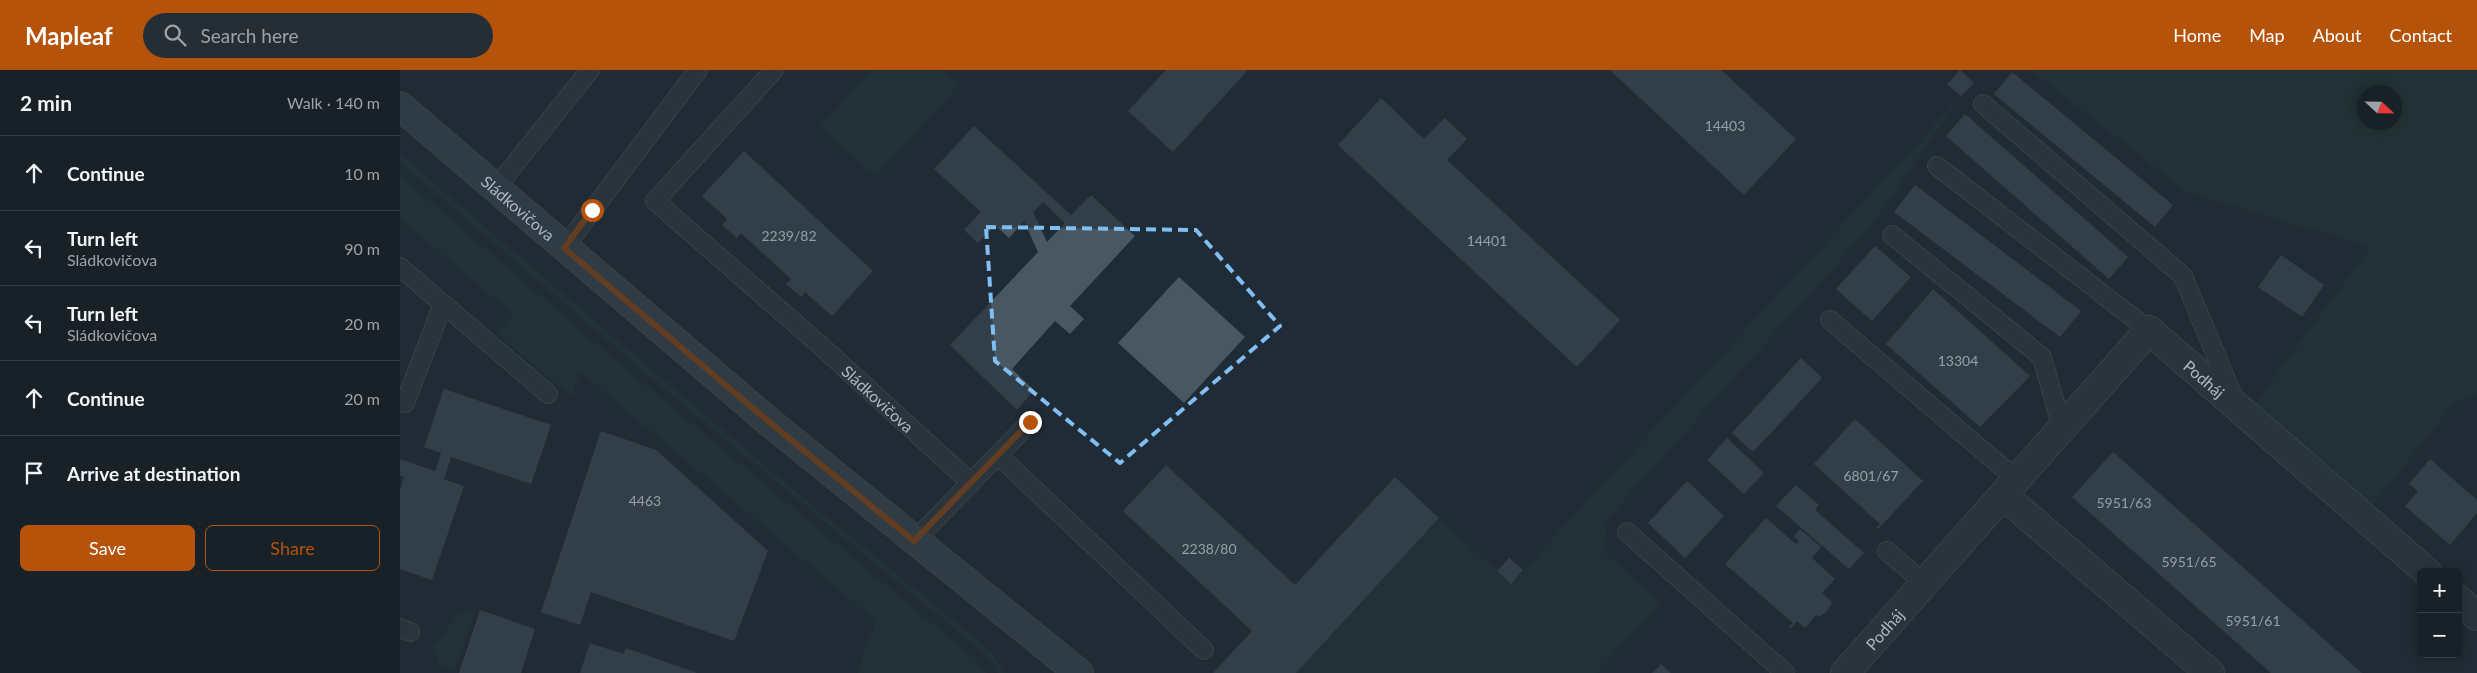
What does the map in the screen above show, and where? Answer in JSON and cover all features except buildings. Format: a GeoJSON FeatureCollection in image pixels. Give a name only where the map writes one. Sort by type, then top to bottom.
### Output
{"type":"FeatureCollection","features":[{"type":"Feature","properties":{"kind":"main road","name":"Sládkovičova"},"geometry":{"type":"LineString","coordinates":[[400,106],[768,421],[1079,673]]}},
{"type":"Feature","properties":{"kind":"street","name":"Podháj"},"geometry":{"type":"LineString","coordinates":[[1844,673],[2149,330],[2421,568]]}},
{"type":"Feature","properties":{"kind":"street"},"geometry":{"type":"LineString","coordinates":[[2009,487],[2210,673]]}},
{"type":"Feature","properties":{"kind":"street"},"geometry":{"type":"LineString","coordinates":[[2462,603],[2477,616]]}},
{"type":"Feature","properties":{"kind":"lane"},"geometry":{"type":"LineString","coordinates":[[495,189],[590,70]]}},
{"type":"Feature","properties":{"kind":"lane"},"geometry":{"type":"LineString","coordinates":[[564,248],[698,70]]}},
{"type":"Feature","properties":{"kind":"lane","name":"Sládkovičova"},"geometry":{"type":"LineString","coordinates":[[774,70],[655,201],[820,346],[971,483]]}},
{"type":"Feature","properties":{"kind":"lane"},"geometry":{"type":"LineString","coordinates":[[1983,104],[2183,276],[2238,408]]}},
{"type":"Feature","properties":{"kind":"lane"},"geometry":{"type":"LineString","coordinates":[[1937,166],[2149,330]]}},
{"type":"Feature","properties":{"kind":"lane"},"geometry":{"type":"LineString","coordinates":[[1892,235],[2042,358],[2062,428]]}},
{"type":"Feature","properties":{"kind":"lane"},"geometry":{"type":"LineString","coordinates":[[400,267],[548,394]]}},
{"type":"Feature","properties":{"kind":"lane"},"geometry":{"type":"LineString","coordinates":[[405,403],[444,304]]}},
{"type":"Feature","properties":{"kind":"lane"},"geometry":{"type":"LineString","coordinates":[[1830,320],[2009,487]]}},
{"type":"Feature","properties":{"kind":"lane"},"geometry":{"type":"LineString","coordinates":[[914,541],[1030,422]]}},
{"type":"Feature","properties":{"kind":"lane"},"geometry":{"type":"LineString","coordinates":[[998,455],[1204,650]]}},
{"type":"Feature","properties":{"kind":"lane"},"geometry":{"type":"LineString","coordinates":[[1627,532],[1785,673]]}},
{"type":"Feature","properties":{"kind":"lane"},"geometry":{"type":"LineString","coordinates":[[1887,551],[1924,583]]}},
{"type":"Feature","properties":{"kind":"highlighted area"},"geometry":{"type":"Polygon","coordinates":[[[986,227],[1196,230],[1280,326],[1120,463],[995,361],[986,227]]]}},
{"type":"Feature","properties":{"kind":"green space"},"geometry":{"type":"Polygon","coordinates":[[[871,70],[942,70],[959,85],[876,176],[820,127],[871,70]]]}},
{"type":"Feature","properties":{"kind":"green space"},"geometry":{"type":"Polygon","coordinates":[[[2031,70],[2477,70],[2477,393],[2454,403],[2371,507],[2251,409],[2371,247],[2187,192],[2031,70]]]}},
{"type":"Feature","properties":{"kind":"green space"},"geometry":{"type":"Polygon","coordinates":[[[1961,96],[1871,226],[1608,518],[1603,551],[1660,603],[1596,673],[1296,673],[1439,518],[1511,584],[1961,96]]]}},
{"type":"Feature","properties":{"kind":"green space"},"geometry":{"type":"Polygon","coordinates":[[[400,154],[791,488],[978,640],[992,653],[1005,673],[999,673],[993,663],[979,649],[646,374],[400,162],[400,154]]]}},
{"type":"Feature","properties":{"kind":"green space"},"geometry":{"type":"Polygon","coordinates":[[[400,176],[608,354],[976,660],[987,673],[857,673],[876,621],[580,371],[572,397],[497,334],[513,314],[400,218],[400,176]]]}},
{"type":"Feature","properties":{"kind":"green space"},"geometry":{"type":"Polygon","coordinates":[[[475,610],[455,669],[439,665],[433,647],[452,623],[454,616],[475,610]]]}},
{"type":"Feature","properties":{"kind":"route"},"geometry":{"type":"LineString","coordinates":[[592,210],[564,248],[768,421],[914,541],[1030,422]]}}]}
